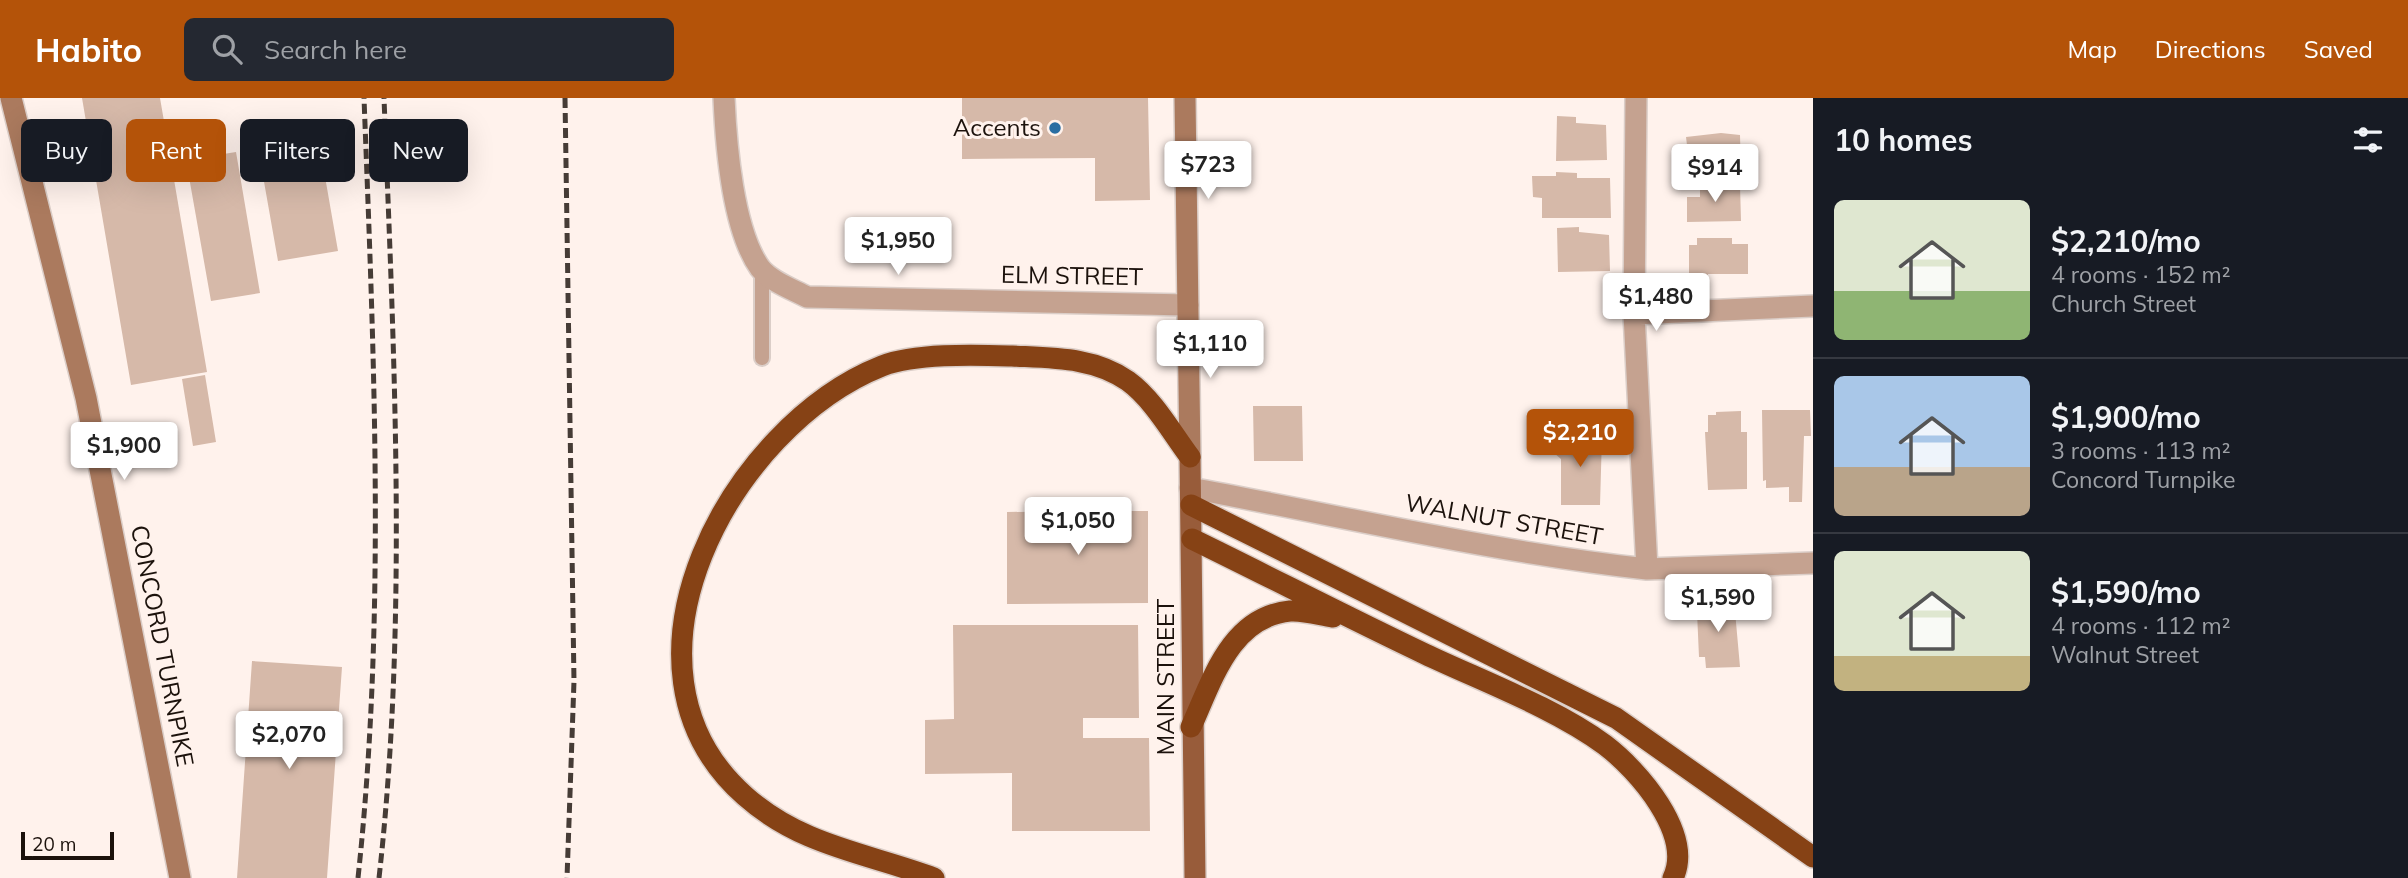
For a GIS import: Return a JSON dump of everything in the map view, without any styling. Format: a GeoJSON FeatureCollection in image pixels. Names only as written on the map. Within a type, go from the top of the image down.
{"type":"FeatureCollection","features":[{"type":"Feature","properties":{"kind":"highway"},"geometry":{"type":"LineString","coordinates":[[934,878],[831,848],[793,830],[745,796],[709,755],[695,728],[685,697],[681,661],[684,620],[695,574],[714,528],[736,489],[786,428],[838,388],[883,365],[915,358],[1056,358],[1100,366],[1129,382],[1190,457]]}},
{"type":"Feature","properties":{"kind":"highway"},"geometry":{"type":"LineString","coordinates":[[1190,496],[1616,718],[1813,857]]}},
{"type":"Feature","properties":{"kind":"highway"},"geometry":{"type":"LineString","coordinates":[[1192,539],[1349,619],[1538,707],[1605,746],[1659,800],[1674,839],[1678,868],[1673,878]]}},
{"type":"Feature","properties":{"kind":"highway"},"geometry":{"type":"LineString","coordinates":[[1191,727],[1227,649],[1247,628],[1291,611],[1349,619]]}},
{"type":"Feature","properties":{"kind":"main road","name":"MAIN STREET"},"geometry":{"type":"LineString","coordinates":[[1190,457],[1194,871]]}},
{"type":"Feature","properties":{"kind":"street","name":"CONCORD TURNPIKE"},"geometry":{"type":"LineString","coordinates":[[11,98],[86,398],[180,878]]}},
{"type":"Feature","properties":{"kind":"street"},"geometry":{"type":"LineString","coordinates":[[724,98],[726,143],[745,239],[762,270]]}},
{"type":"Feature","properties":{"kind":"street","name":"MAIN STREET"},"geometry":{"type":"LineString","coordinates":[[1185,98],[1190,457]]}},
{"type":"Feature","properties":{"kind":"street"},"geometry":{"type":"LineString","coordinates":[[1636,98],[1634,314],[1647,569]]}},
{"type":"Feature","properties":{"kind":"street","name":"ELM STREET"},"geometry":{"type":"LineString","coordinates":[[762,270],[807,296],[1188,304]]}},
{"type":"Feature","properties":{"kind":"street"},"geometry":{"type":"LineString","coordinates":[[1634,314],[1813,306]]}},
{"type":"Feature","properties":{"kind":"street","name":"WALNUT STREET"},"geometry":{"type":"LineString","coordinates":[[1190,496],[1537,555],[1647,569],[1813,563]]}},
{"type":"Feature","properties":{"kind":"lane"},"geometry":{"type":"LineString","coordinates":[[762,270],[762,358]]}},
{"type":"Feature","properties":{"kind":"building"},"geometry":{"type":"Polygon","coordinates":[[[82,98],[160,98],[164,119],[126,119],[126,182],[174,182],[207,372],[131,385],[96,182],[112,182],[112,119],[86,119],[82,98]]]}},
{"type":"Feature","properties":{"kind":"building","name":"Accents"},"geometry":{"type":"Polygon","coordinates":[[[962,98],[1148,98],[1150,200],[1095,201],[1095,158],[962,159],[962,98]]]}},
{"type":"Feature","properties":{"kind":"building"},"geometry":{"type":"Polygon","coordinates":[[[1557,116],[1576,117],[1576,123],[1606,125],[1607,160],[1556,161],[1557,116]]]}},
{"type":"Feature","properties":{"kind":"building"},"geometry":{"type":"Polygon","coordinates":[[[1721,133],[1740,135],[1741,172],[1691,177],[1686,137],[1721,133]]]}},
{"type":"Feature","properties":{"kind":"building"},"geometry":{"type":"Polygon","coordinates":[[[236,152],[260,293],[211,301],[190,182],[226,182],[226,154],[236,152]]]}},
{"type":"Feature","properties":{"kind":"building"},"geometry":{"type":"Polygon","coordinates":[[[1556,172],[1577,173],[1577,178],[1610,178],[1611,218],[1542,218],[1542,198],[1533,197],[1532,176],[1556,176],[1556,172]]]}},
{"type":"Feature","properties":{"kind":"building"},"geometry":{"type":"Polygon","coordinates":[[[264,182],[326,182],[338,251],[278,261],[264,182]]]}},
{"type":"Feature","properties":{"kind":"building"},"geometry":{"type":"Polygon","coordinates":[[[1700,185],[1740,185],[1741,221],[1687,222],[1687,197],[1700,197],[1700,185]]]}},
{"type":"Feature","properties":{"kind":"building"},"geometry":{"type":"Polygon","coordinates":[[[1579,227],[1579,232],[1609,235],[1610,271],[1558,272],[1557,228],[1579,227]]]}},
{"type":"Feature","properties":{"kind":"building"},"geometry":{"type":"Polygon","coordinates":[[[1697,238],[1732,238],[1732,244],[1748,244],[1748,274],[1708,274],[1708,279],[1689,279],[1689,245],[1697,245],[1697,238]]]}},
{"type":"Feature","properties":{"kind":"building"},"geometry":{"type":"Polygon","coordinates":[[[205,375],[216,442],[193,446],[182,379],[205,375]]]}},
{"type":"Feature","properties":{"kind":"building"},"geometry":{"type":"Polygon","coordinates":[[[1253,406],[1302,406],[1303,461],[1254,461],[1253,406]]]}},
{"type":"Feature","properties":{"kind":"building"},"geometry":{"type":"Polygon","coordinates":[[[1762,410],[1810,410],[1811,436],[1804,436],[1802,502],[1789,502],[1789,487],[1766,488],[1766,480],[1763,481],[1762,410]]]}},
{"type":"Feature","properties":{"kind":"building"},"geometry":{"type":"Polygon","coordinates":[[[1741,411],[1741,432],[1747,432],[1747,489],[1708,490],[1705,432],[1708,432],[1708,415],[1741,411]]]}},
{"type":"Feature","properties":{"kind":"building"},"geometry":{"type":"Polygon","coordinates":[[[1561,436],[1602,436],[1600,505],[1561,505],[1561,459],[1554,453],[1554,442],[1561,436]]]}},
{"type":"Feature","properties":{"kind":"building"},"geometry":{"type":"Polygon","coordinates":[[[1094,505],[1125,505],[1127,511],[1148,511],[1148,603],[1007,604],[1007,512],[1094,511],[1094,505]]]}},
{"type":"Feature","properties":{"kind":"building"},"geometry":{"type":"Polygon","coordinates":[[[1734,600],[1740,667],[1706,668],[1705,657],[1699,657],[1697,612],[1700,612],[1700,601],[1734,600]]]}},
{"type":"Feature","properties":{"kind":"building"},"geometry":{"type":"Polygon","coordinates":[[[953,625],[1138,625],[1139,718],[1083,718],[1083,738],[1149,738],[1150,831],[1012,831],[1012,773],[925,774],[925,720],[954,719],[953,625]]]}},
{"type":"Feature","properties":{"kind":"building"},"geometry":{"type":"Polygon","coordinates":[[[252,661],[342,667],[327,878],[237,878],[252,661]]]}},
{"type":"Feature","properties":{"kind":"railway"},"geometry":{"type":"LineString","coordinates":[[358,878],[367,780],[375,585],[374,391],[364,98]]}},
{"type":"Feature","properties":{"kind":"railway"},"geometry":{"type":"LineString","coordinates":[[379,878],[388,781],[396,586],[392,293],[384,98]]}},
{"type":"Feature","properties":{"kind":"railway"},"geometry":{"type":"LineString","coordinates":[[565,98],[574,681],[567,878]]}},
{"type":"Feature","properties":{"kind":"place","name":"Accents"},"geometry":{"type":"Point","coordinates":[1055,128]}}]}
